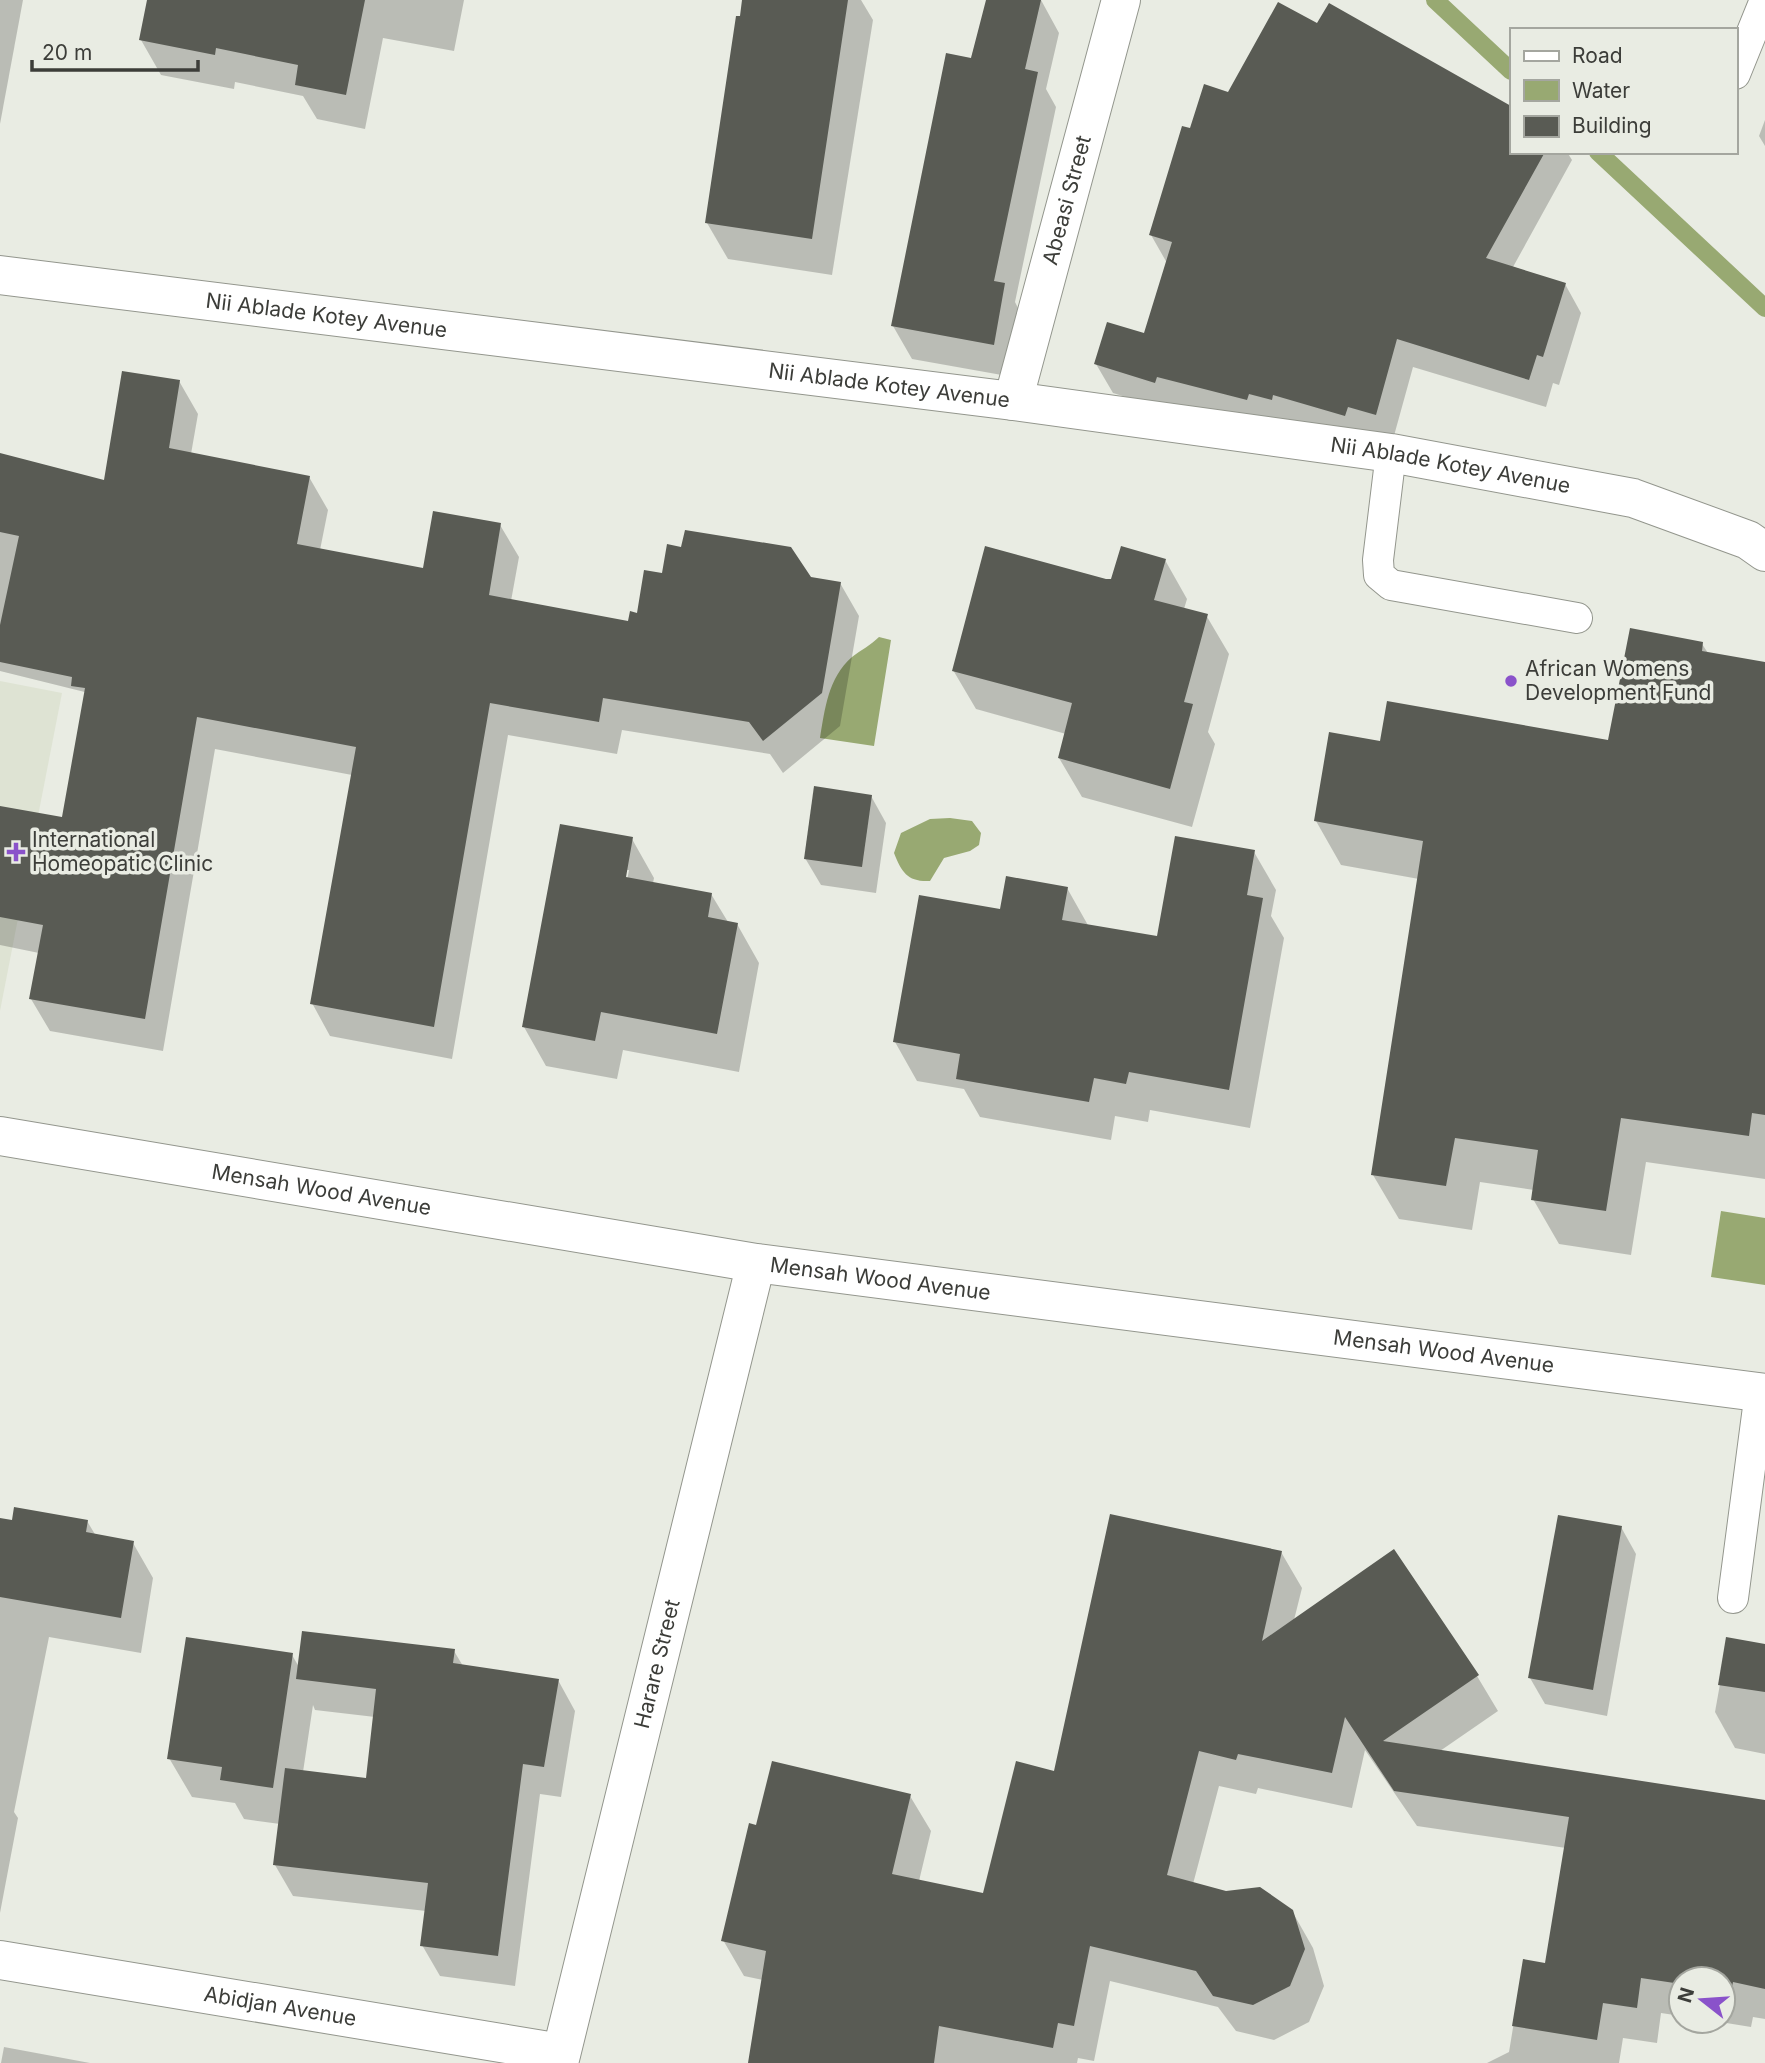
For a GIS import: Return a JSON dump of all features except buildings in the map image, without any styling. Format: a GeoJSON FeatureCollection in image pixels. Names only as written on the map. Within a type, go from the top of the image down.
{"type":"FeatureCollection","features":[{"type":"Feature","properties":{"kind":"street","name":"Abeasi Street"},"geometry":{"type":"LineString","coordinates":[[1013,401],[1121,0]]}},
{"type":"Feature","properties":{"kind":"street","name":"Nii Ablade Kotey Avenue"},"geometry":{"type":"LineString","coordinates":[[0,275],[1013,401],[1391,453],[1633,498],[1748,540],[1765,552]]}},
{"type":"Feature","properties":{"kind":"street","name":"Mensah Wood Avenue"},"geometry":{"type":"LineString","coordinates":[[0,1136],[756,1263],[1762,1393]]}},
{"type":"Feature","properties":{"kind":"street","name":"Harare Street"},"geometry":{"type":"LineString","coordinates":[[560,2058],[756,1263]]}},
{"type":"Feature","properties":{"kind":"street","name":"Abidjan Avenue"},"geometry":{"type":"LineString","coordinates":[[0,1960],[560,2058]]}},
{"type":"Feature","properties":{"kind":"lane"},"geometry":{"type":"LineString","coordinates":[[1737,69],[1765,0]]}},
{"type":"Feature","properties":{"kind":"lane"},"geometry":{"type":"LineString","coordinates":[[1391,453],[1378,560],[1379,575],[1391,585],[1577,618]]}},
{"type":"Feature","properties":{"kind":"lane"},"geometry":{"type":"LineString","coordinates":[[1732,1598],[1762,1393]]}},
{"type":"Feature","properties":{"kind":"shaded area","name":"International Homeopatic Clinic"},"geometry":{"type":"Polygon","coordinates":[[[0,681],[62,693],[0,1011],[0,681]]]}},
{"type":"Feature","properties":{"kind":"water"},"geometry":{"type":"Polygon","coordinates":[[[879,637],[891,640],[874,746],[820,738],[829,694],[838,674],[852,657],[879,637]]]}},
{"type":"Feature","properties":{"kind":"water"},"geometry":{"type":"Polygon","coordinates":[[[930,819],[972,821],[981,833],[979,845],[970,851],[944,858],[930,881],[911,878],[900,866],[894,853],[901,833],[930,819]]]}},
{"type":"Feature","properties":{"kind":"water"},"geometry":{"type":"Polygon","coordinates":[[[1721,1211],[1765,1218],[1765,1285],[1711,1277],[1721,1211]]]}},
{"type":"Feature","properties":{"kind":"waterway"},"geometry":{"type":"LineString","coordinates":[[1435,0],[1510,70]]}},
{"type":"Feature","properties":{"kind":"waterway"},"geometry":{"type":"LineString","coordinates":[[1600,154],[1765,308]]}},
{"type":"Feature","properties":{"kind":"place","name":"African Womens Development Fund"},"geometry":{"type":"Point","coordinates":[1511,681]}},
{"type":"Feature","properties":{"kind":"place","name":"International Homeopatic Clinic"},"geometry":{"type":"Point","coordinates":[16,852]}}]}
